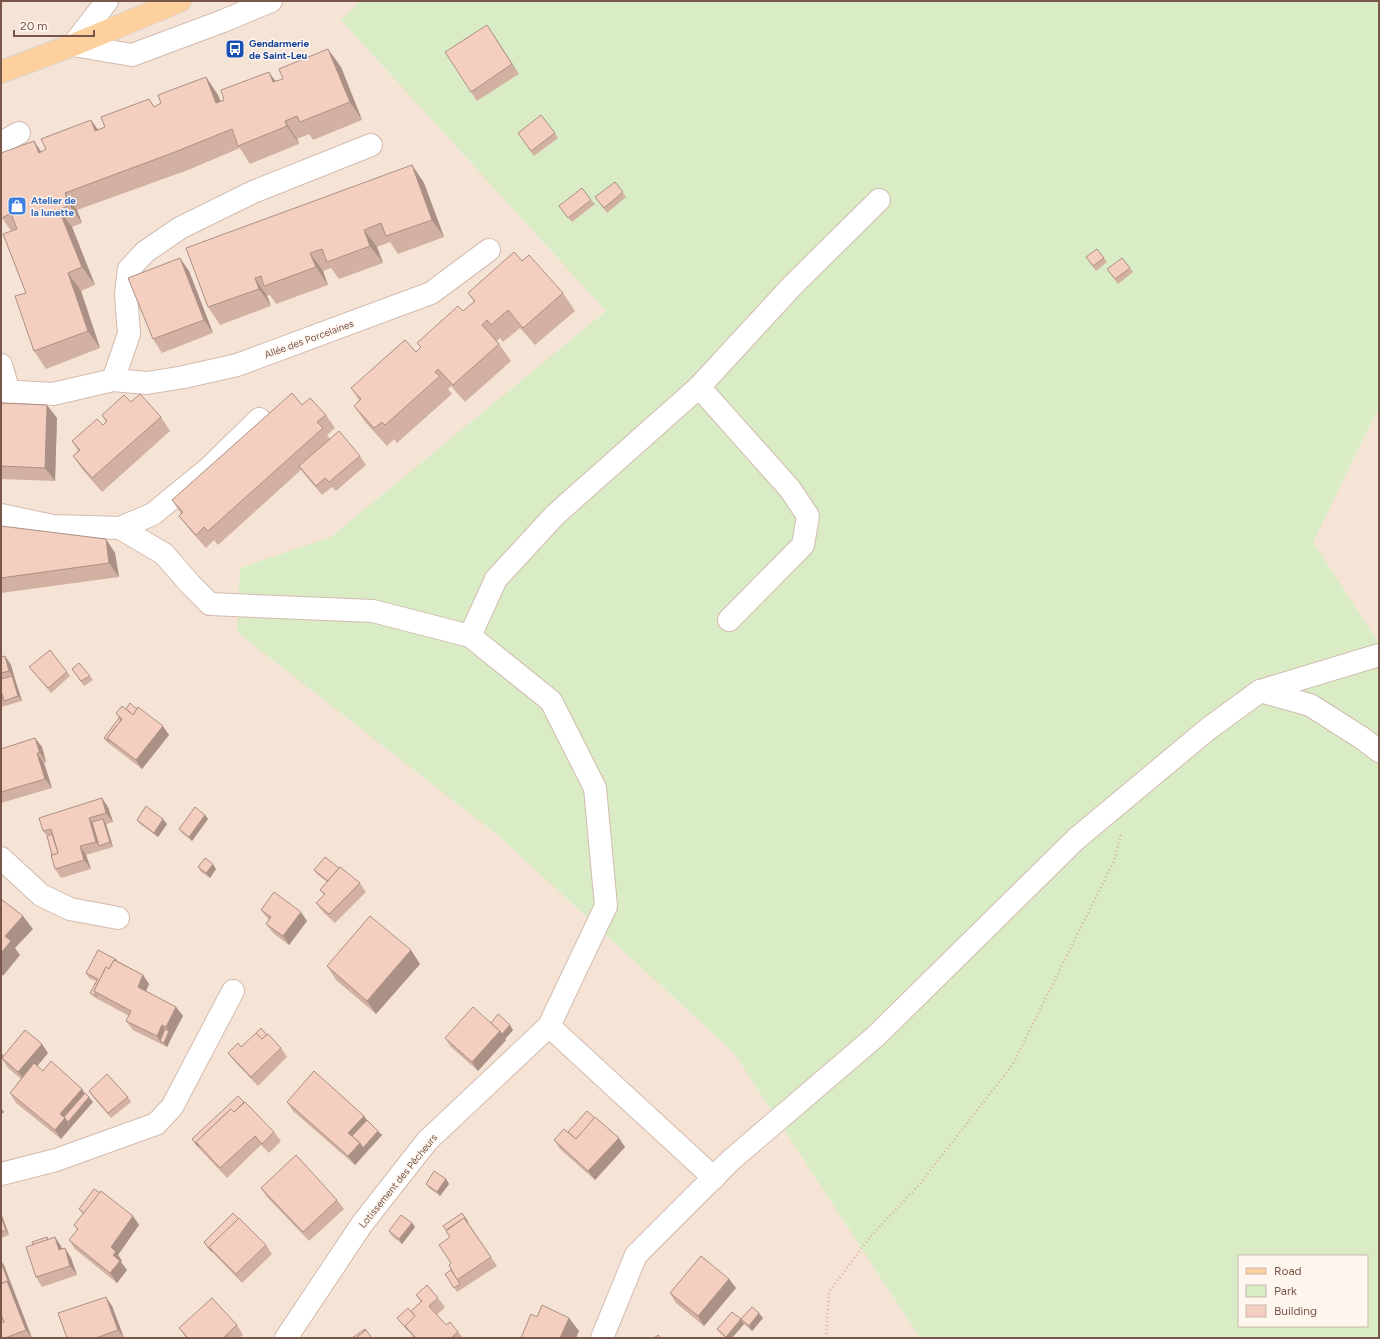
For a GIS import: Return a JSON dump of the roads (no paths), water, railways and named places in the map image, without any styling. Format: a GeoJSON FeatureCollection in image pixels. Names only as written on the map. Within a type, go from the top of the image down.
{"type":"FeatureCollection","features":[{"type":"Feature","properties":{"kind":"main road"},"geometry":{"type":"LineString","coordinates":[[1,72],[73,45],[180,1]]}},
{"type":"Feature","properties":{"kind":"street"},"geometry":{"type":"LineString","coordinates":[[107,1],[73,45],[132,55],[223,21],[271,1]]}},
{"type":"Feature","properties":{"kind":"street"},"geometry":{"type":"LineString","coordinates":[[113,380],[130,334],[126,294],[129,269],[145,252],[180,228],[253,192],[371,145]]}},
{"type":"Feature","properties":{"kind":"street"},"geometry":{"type":"LineString","coordinates":[[470,636],[496,578],[555,515],[699,387],[793,286],[879,200]]}},
{"type":"Feature","properties":{"kind":"street","name":"Allée des Porcelaines"},"geometry":{"type":"LineString","coordinates":[[5,392],[53,394],[113,380],[147,383],[184,377],[237,365],[431,293],[489,250]]}},
{"type":"Feature","properties":{"kind":"street"},"geometry":{"type":"LineString","coordinates":[[1,365],[5,392]]}},
{"type":"Feature","properties":{"kind":"street"},"geometry":{"type":"LineString","coordinates":[[699,387],[790,489],[808,516],[803,545],[729,620]]}},
{"type":"Feature","properties":{"kind":"street"},"geometry":{"type":"LineString","coordinates":[[1,515],[53,526],[120,528],[153,514],[209,468],[259,419]]}},
{"type":"Feature","properties":{"kind":"street"},"geometry":{"type":"LineString","coordinates":[[120,528],[164,554],[210,604],[373,611],[470,636],[551,701],[596,788],[606,906],[550,1026],[714,1178]]}},
{"type":"Feature","properties":{"kind":"street"},"geometry":{"type":"LineString","coordinates":[[602,1338],[636,1255],[731,1160],[876,1036],[1076,839],[1208,729],[1260,691],[1379,655]]}},
{"type":"Feature","properties":{"kind":"street"},"geometry":{"type":"LineString","coordinates":[[1260,691],[1310,704],[1379,751]]}},
{"type":"Feature","properties":{"kind":"street"},"geometry":{"type":"LineString","coordinates":[[1,858],[41,895],[70,909],[118,918]]}},
{"type":"Feature","properties":{"kind":"street"},"geometry":{"type":"LineString","coordinates":[[1,1174],[56,1160],[156,1124],[172,1107],[233,991]]}},
{"type":"Feature","properties":{"kind":"street","name":"Lotissement des Pêcheurs"},"geometry":{"type":"LineString","coordinates":[[286,1338],[362,1224],[427,1141],[550,1026]]}},
{"type":"Feature","properties":{"kind":"place","name":"Gendarmerie de Saint-Leu"},"geometry":{"type":"Point","coordinates":[235,49]}},
{"type":"Feature","properties":{"kind":"place","name":"Atelier de la lunette"},"geometry":{"type":"Point","coordinates":[17,206]}}]}
